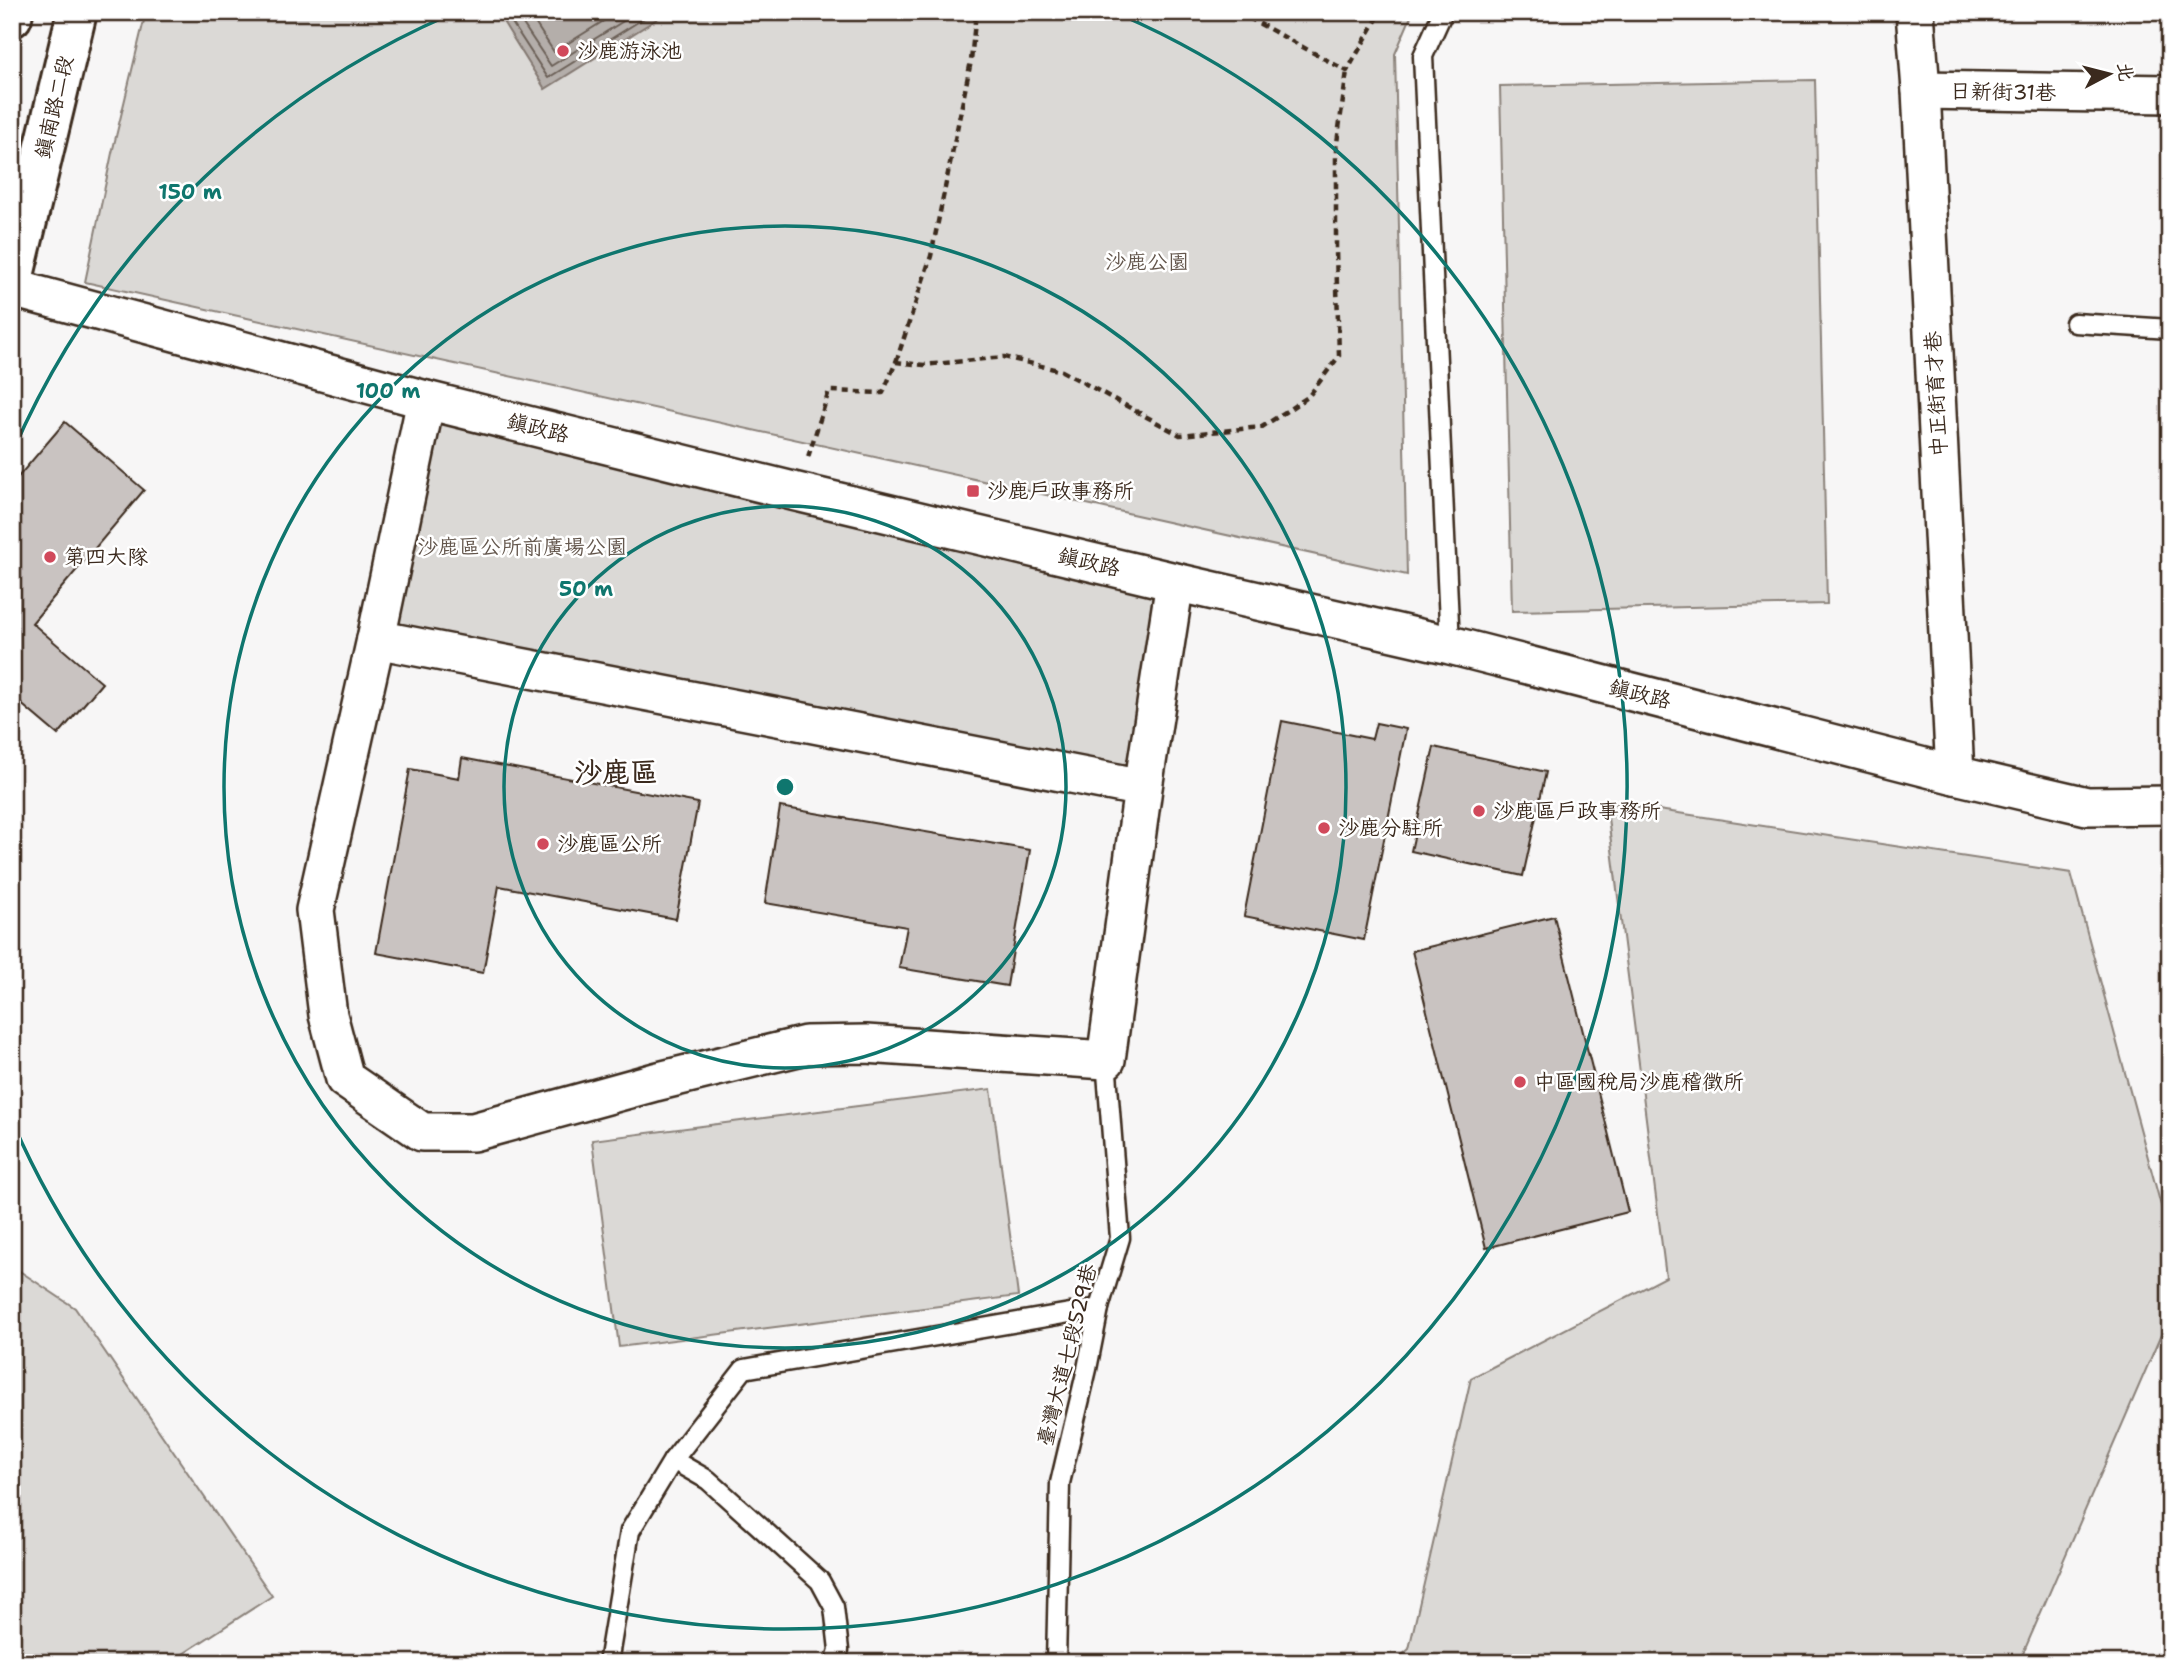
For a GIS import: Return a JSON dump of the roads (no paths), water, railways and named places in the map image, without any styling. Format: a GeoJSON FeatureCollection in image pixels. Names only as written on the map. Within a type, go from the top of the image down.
{"type":"FeatureCollection","features":[{"type":"Feature","properties":{"kind":"street","name":"鎮南路二段"},"geometry":{"type":"LineString","coordinates":[[12,286],[77,12]]}},
{"type":"Feature","properties":{"kind":"street","name":"中正街育才巷"},"geometry":{"type":"LineString","coordinates":[[1914,12],[1921,90],[1955,775]]}},
{"type":"Feature","properties":{"kind":"street","name":"日新街31巷"},"geometry":{"type":"LineString","coordinates":[[1921,90],[2170,94]]}},
{"type":"Feature","properties":{"kind":"street","name":"鎮政路"},"geometry":{"type":"LineString","coordinates":[[12,286],[426,400],[797,492],[1450,645],[1955,775],[2087,806],[2170,805]]}},
{"type":"Feature","properties":{"kind":"street"},"geometry":{"type":"LineString","coordinates":[[426,400],[376,639],[314,911],[328,1015],[345,1079],[422,1132],[473,1132],[654,1082],[806,1045],[866,1044],[1106,1060],[1143,788],[1175,582]]}},
{"type":"Feature","properties":{"kind":"street"},"geometry":{"type":"LineString","coordinates":[[376,639],[1143,788]]}},
{"type":"Feature","properties":{"kind":"lane"},"geometry":{"type":"LineString","coordinates":[[1443,12],[1423,56],[1450,645]]}},
{"type":"Feature","properties":{"kind":"lane"},"geometry":{"type":"LineString","coordinates":[[2075,323],[2170,329]]}},
{"type":"Feature","properties":{"kind":"lane","name":"臺灣大道七段529巷"},"geometry":{"type":"LineString","coordinates":[[1056,1663],[1060,1483],[1099,1308],[1120,1238],[1106,1060]]}},
{"type":"Feature","properties":{"kind":"lane"},"geometry":{"type":"LineString","coordinates":[[608,1663],[630,1531],[673,1461],[744,1369],[1099,1308]]}},
{"type":"Feature","properties":{"kind":"lane"},"geometry":{"type":"LineString","coordinates":[[673,1461],[708,1480],[820,1581],[834,1607],[839,1650],[835,1663]]}},
{"type":"Feature","properties":{"kind":"water","name":"沙鹿游泳池"},"geometry":{"type":"Polygon","coordinates":[[[497,12],[668,12],[545,89],[497,12]]]}},
{"type":"Feature","properties":{"kind":"place","name":"沙鹿游泳池"},"geometry":{"type":"Point","coordinates":[563,51]}},
{"type":"Feature","properties":{"kind":"place","name":"沙鹿戶政事務所"},"geometry":{"type":"Point","coordinates":[973,491]}},
{"type":"Feature","properties":{"kind":"place","name":"第四大隊"},"geometry":{"type":"Point","coordinates":[50,557]}},
{"type":"Feature","properties":{"kind":"place","name":"沙鹿區戶政事務所"},"geometry":{"type":"Point","coordinates":[1479,811]}},
{"type":"Feature","properties":{"kind":"place","name":"沙鹿分駐所"},"geometry":{"type":"Point","coordinates":[1324,828]}},
{"type":"Feature","properties":{"kind":"place","name":"沙鹿區公所"},"geometry":{"type":"Point","coordinates":[543,844]}},
{"type":"Feature","properties":{"kind":"place","name":"中區國稅局沙鹿稽徵所"},"geometry":{"type":"Point","coordinates":[1520,1082]}},
{"type":"Feature","properties":{"kind":"district","name":"沙鹿區"},"geometry":{"type":"Point","coordinates":[616,772]}},
{"type":"Feature","properties":{"kind":"park label","name":"沙鹿公園"},"geometry":{"type":"Point","coordinates":[1147,262]}},
{"type":"Feature","properties":{"kind":"park label","name":"沙鹿區公所前廣場公園"},"geometry":{"type":"Point","coordinates":[522,547]}}]}
